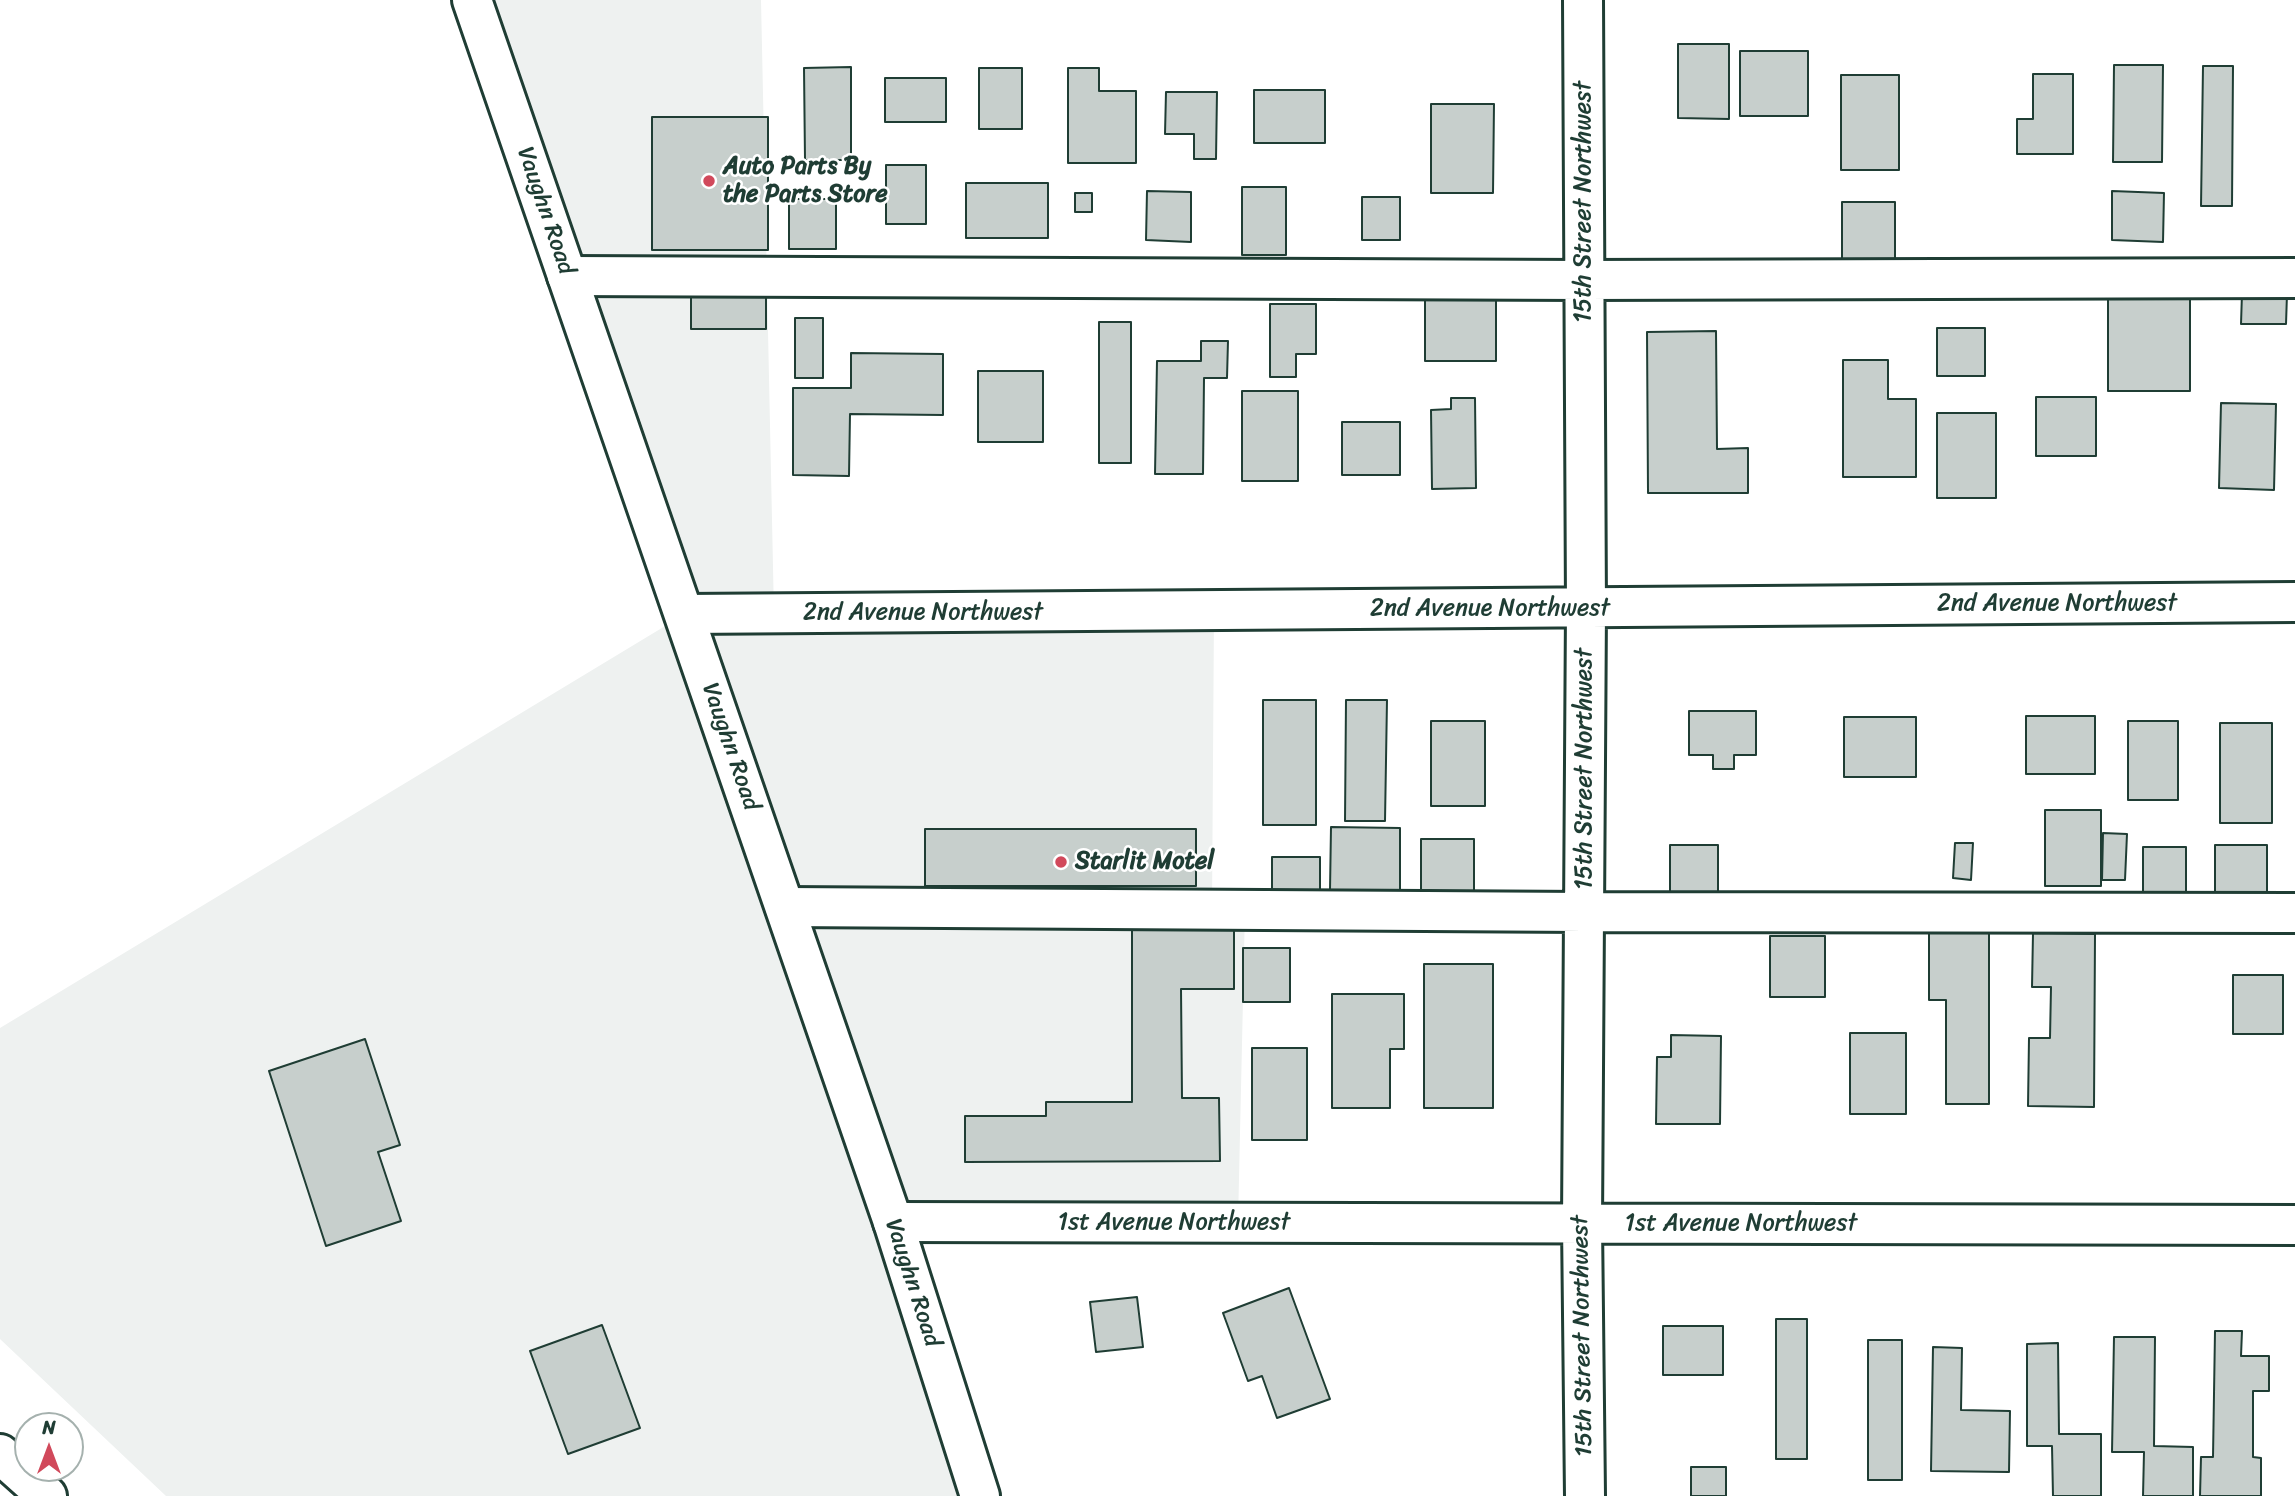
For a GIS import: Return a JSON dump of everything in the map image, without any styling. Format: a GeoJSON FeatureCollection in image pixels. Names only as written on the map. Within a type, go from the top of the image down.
{"type":"FeatureCollection","features":[{"type":"Feature","properties":{"kind":"street","name":"Vaughn Road"},"geometry":{"type":"LineString","coordinates":[[472,0],[893,1222],[980,1496]]}},
{"type":"Feature","properties":{"kind":"street","name":"15th Street Northwest"},"geometry":{"type":"LineString","coordinates":[[1583,0],[1586,608],[1582,1223],[1585,1496]]}},
{"type":"Feature","properties":{"kind":"street"},"geometry":{"type":"LineString","coordinates":[[568,276],[1584,280],[2295,278]]}},
{"type":"Feature","properties":{"kind":"street","name":"2nd Avenue Northwest"},"geometry":{"type":"LineString","coordinates":[[685,614],[2295,603]]}},
{"type":"Feature","properties":{"kind":"street"},"geometry":{"type":"LineString","coordinates":[[785,907],[2295,913]]}},
{"type":"Feature","properties":{"kind":"street","name":"1st Avenue Northwest"},"geometry":{"type":"LineString","coordinates":[[893,1222],[2295,1225]]}},
{"type":"Feature","properties":{"kind":"street"},"geometry":{"type":"LineString","coordinates":[[0,1454],[47,1496]]}},
{"type":"Feature","properties":{"kind":"shaded area"},"geometry":{"type":"Polygon","coordinates":[[[472,0],[761,0],[774,614],[1214,611],[1212,909],[1245,909],[1238,1223],[893,1222],[993,1496],[166,1496],[84,1418],[84,1412],[77,1412],[0,1339],[0,1028],[685,614],[472,0]]]}},
{"type":"Feature","properties":{"kind":"building"},"geometry":{"type":"Polygon","coordinates":[[[1678,44],[1729,44],[1729,119],[1678,118],[1678,44]]]}},
{"type":"Feature","properties":{"kind":"building"},"geometry":{"type":"Polygon","coordinates":[[[1740,51],[1808,51],[1808,116],[1740,116],[1740,51]]]}},
{"type":"Feature","properties":{"kind":"building"},"geometry":{"type":"Polygon","coordinates":[[[2114,65],[2163,65],[2162,162],[2113,162],[2114,65]]]}},
{"type":"Feature","properties":{"kind":"building"},"geometry":{"type":"Polygon","coordinates":[[[2203,66],[2233,66],[2232,206],[2201,206],[2203,66]]]}},
{"type":"Feature","properties":{"kind":"building"},"geometry":{"type":"Polygon","coordinates":[[[851,67],[851,160],[805,160],[804,68],[851,67]]]}},
{"type":"Feature","properties":{"kind":"building"},"geometry":{"type":"Polygon","coordinates":[[[979,68],[1022,68],[1022,129],[979,129],[979,68]]]}},
{"type":"Feature","properties":{"kind":"building"},"geometry":{"type":"Polygon","coordinates":[[[1068,68],[1099,68],[1099,91],[1136,91],[1136,163],[1068,163],[1068,68]]]}},
{"type":"Feature","properties":{"kind":"building"},"geometry":{"type":"Polygon","coordinates":[[[2033,74],[2073,74],[2073,154],[2017,154],[2017,119],[2033,119],[2033,74]]]}},
{"type":"Feature","properties":{"kind":"building"},"geometry":{"type":"Polygon","coordinates":[[[1841,75],[1899,75],[1899,170],[1841,170],[1841,75]]]}},
{"type":"Feature","properties":{"kind":"building"},"geometry":{"type":"Polygon","coordinates":[[[885,78],[946,78],[946,122],[885,122],[885,78]]]}},
{"type":"Feature","properties":{"kind":"building"},"geometry":{"type":"Polygon","coordinates":[[[1254,90],[1325,90],[1325,143],[1254,143],[1254,90]]]}},
{"type":"Feature","properties":{"kind":"building"},"geometry":{"type":"Polygon","coordinates":[[[1166,92],[1217,92],[1216,159],[1194,159],[1194,134],[1165,134],[1166,92]]]}},
{"type":"Feature","properties":{"kind":"building"},"geometry":{"type":"Polygon","coordinates":[[[1431,104],[1494,104],[1493,193],[1431,193],[1431,104]]]}},
{"type":"Feature","properties":{"kind":"building"},"geometry":{"type":"Polygon","coordinates":[[[652,117],[768,117],[768,250],[652,250],[652,117]]]}},
{"type":"Feature","properties":{"kind":"building"},"geometry":{"type":"Polygon","coordinates":[[[886,165],[926,165],[926,224],[886,224],[886,165]]]}},
{"type":"Feature","properties":{"kind":"building"},"geometry":{"type":"Polygon","coordinates":[[[966,183],[1048,183],[1048,238],[966,238],[966,183]]]}},
{"type":"Feature","properties":{"kind":"building"},"geometry":{"type":"Polygon","coordinates":[[[1242,187],[1286,187],[1286,255],[1242,255],[1242,187]]]}},
{"type":"Feature","properties":{"kind":"building"},"geometry":{"type":"Polygon","coordinates":[[[1147,191],[1191,192],[1191,242],[1146,240],[1147,191]]]}},
{"type":"Feature","properties":{"kind":"building"},"geometry":{"type":"Polygon","coordinates":[[[2112,191],[2164,193],[2163,242],[2112,240],[2112,191]]]}},
{"type":"Feature","properties":{"kind":"building"},"geometry":{"type":"Polygon","coordinates":[[[1075,193],[1092,193],[1092,212],[1075,212],[1075,193]]]}},
{"type":"Feature","properties":{"kind":"building"},"geometry":{"type":"Polygon","coordinates":[[[1362,197],[1400,197],[1400,240],[1362,240],[1362,197]]]}},
{"type":"Feature","properties":{"kind":"building"},"geometry":{"type":"Polygon","coordinates":[[[789,199],[836,199],[836,249],[789,249],[789,199]]]}},
{"type":"Feature","properties":{"kind":"building"},"geometry":{"type":"Polygon","coordinates":[[[1842,202],[1895,202],[1895,261],[1842,261],[1842,202]]]}},
{"type":"Feature","properties":{"kind":"building"},"geometry":{"type":"Polygon","coordinates":[[[691,291],[766,291],[766,329],[691,329],[691,291]]]}},
{"type":"Feature","properties":{"kind":"building"},"geometry":{"type":"Polygon","coordinates":[[[2242,293],[2287,294],[2286,324],[2241,324],[2242,293]]]}},
{"type":"Feature","properties":{"kind":"building"},"geometry":{"type":"Polygon","coordinates":[[[1425,299],[1496,299],[1496,361],[1425,361],[1425,299]]]}},
{"type":"Feature","properties":{"kind":"building"},"geometry":{"type":"Polygon","coordinates":[[[2108,299],[2190,299],[2190,391],[2108,391],[2108,299]]]}},
{"type":"Feature","properties":{"kind":"building"},"geometry":{"type":"Polygon","coordinates":[[[1270,304],[1316,304],[1316,354],[1296,354],[1296,377],[1270,377],[1270,304]]]}},
{"type":"Feature","properties":{"kind":"building"},"geometry":{"type":"Polygon","coordinates":[[[795,318],[823,318],[823,378],[795,378],[795,318]]]}},
{"type":"Feature","properties":{"kind":"building"},"geometry":{"type":"Polygon","coordinates":[[[1099,322],[1131,322],[1131,463],[1099,463],[1099,322]]]}},
{"type":"Feature","properties":{"kind":"building"},"geometry":{"type":"Polygon","coordinates":[[[1937,328],[1985,328],[1985,376],[1937,376],[1937,328]]]}},
{"type":"Feature","properties":{"kind":"building"},"geometry":{"type":"Polygon","coordinates":[[[1716,331],[1717,449],[1748,448],[1748,493],[1648,493],[1647,332],[1716,331]]]}},
{"type":"Feature","properties":{"kind":"building"},"geometry":{"type":"Polygon","coordinates":[[[1201,341],[1228,341],[1227,378],[1204,378],[1203,474],[1155,474],[1157,361],[1201,361],[1201,341]]]}},
{"type":"Feature","properties":{"kind":"building"},"geometry":{"type":"Polygon","coordinates":[[[851,353],[943,354],[943,415],[850,414],[849,476],[793,475],[793,388],[851,388],[851,353]]]}},
{"type":"Feature","properties":{"kind":"building"},"geometry":{"type":"Polygon","coordinates":[[[1843,360],[1888,360],[1888,399],[1916,399],[1916,477],[1843,477],[1843,360]]]}},
{"type":"Feature","properties":{"kind":"building"},"geometry":{"type":"Polygon","coordinates":[[[978,371],[1043,371],[1043,442],[978,442],[978,371]]]}},
{"type":"Feature","properties":{"kind":"building"},"geometry":{"type":"Polygon","coordinates":[[[1242,391],[1298,391],[1298,481],[1242,481],[1242,391]]]}},
{"type":"Feature","properties":{"kind":"building"},"geometry":{"type":"Polygon","coordinates":[[[2036,397],[2096,397],[2096,456],[2036,456],[2036,397]]]}},
{"type":"Feature","properties":{"kind":"building"},"geometry":{"type":"Polygon","coordinates":[[[1451,398],[1475,398],[1476,488],[1432,489],[1431,410],[1451,409],[1451,398]]]}},
{"type":"Feature","properties":{"kind":"building"},"geometry":{"type":"Polygon","coordinates":[[[2221,403],[2276,404],[2274,490],[2219,488],[2221,403]]]}},
{"type":"Feature","properties":{"kind":"building"},"geometry":{"type":"Polygon","coordinates":[[[1937,413],[1996,413],[1996,498],[1937,498],[1937,413]]]}},
{"type":"Feature","properties":{"kind":"building"},"geometry":{"type":"Polygon","coordinates":[[[1342,422],[1400,422],[1400,475],[1342,475],[1342,422]]]}},
{"type":"Feature","properties":{"kind":"building"},"geometry":{"type":"Polygon","coordinates":[[[1263,700],[1316,700],[1316,825],[1263,825],[1263,700]]]}},
{"type":"Feature","properties":{"kind":"building"},"geometry":{"type":"Polygon","coordinates":[[[1346,700],[1387,700],[1385,821],[1345,821],[1346,700]]]}},
{"type":"Feature","properties":{"kind":"building"},"geometry":{"type":"Polygon","coordinates":[[[1689,711],[1756,711],[1756,755],[1734,755],[1734,769],[1713,769],[1713,755],[1689,755],[1689,711]]]}},
{"type":"Feature","properties":{"kind":"building"},"geometry":{"type":"Polygon","coordinates":[[[2026,716],[2095,716],[2095,774],[2026,774],[2026,716]]]}},
{"type":"Feature","properties":{"kind":"building"},"geometry":{"type":"Polygon","coordinates":[[[1844,717],[1916,717],[1916,777],[1844,777],[1844,717]]]}},
{"type":"Feature","properties":{"kind":"building"},"geometry":{"type":"Polygon","coordinates":[[[1431,721],[1485,721],[1485,806],[1431,806],[1431,721]]]}},
{"type":"Feature","properties":{"kind":"building"},"geometry":{"type":"Polygon","coordinates":[[[2128,721],[2178,721],[2178,800],[2128,800],[2128,721]]]}},
{"type":"Feature","properties":{"kind":"building"},"geometry":{"type":"Polygon","coordinates":[[[2220,723],[2272,723],[2272,823],[2220,823],[2220,723]]]}},
{"type":"Feature","properties":{"kind":"building"},"geometry":{"type":"Polygon","coordinates":[[[2045,810],[2101,810],[2101,886],[2045,886],[2045,810]]]}},
{"type":"Feature","properties":{"kind":"building"},"geometry":{"type":"Polygon","coordinates":[[[1331,827],[1400,828],[1400,890],[1330,890],[1331,827]]]}},
{"type":"Feature","properties":{"kind":"building"},"geometry":{"type":"Polygon","coordinates":[[[925,829],[1196,829],[1196,886],[925,886],[925,829]]]}},
{"type":"Feature","properties":{"kind":"building"},"geometry":{"type":"Polygon","coordinates":[[[2103,833],[2127,834],[2125,880],[2102,880],[2103,833]]]}},
{"type":"Feature","properties":{"kind":"building"},"geometry":{"type":"Polygon","coordinates":[[[1421,839],[1474,839],[1474,893],[1421,893],[1421,839]]]}},
{"type":"Feature","properties":{"kind":"building"},"geometry":{"type":"Polygon","coordinates":[[[1955,843],[1973,843],[1971,880],[1953,878],[1955,843]]]}},
{"type":"Feature","properties":{"kind":"building"},"geometry":{"type":"Polygon","coordinates":[[[1670,845],[1718,845],[1718,894],[1670,894],[1670,845]]]}},
{"type":"Feature","properties":{"kind":"building"},"geometry":{"type":"Polygon","coordinates":[[[2215,845],[2267,845],[2267,897],[2215,897],[2215,845]]]}},
{"type":"Feature","properties":{"kind":"building"},"geometry":{"type":"Polygon","coordinates":[[[2143,847],[2186,847],[2186,893],[2143,893],[2143,847]]]}},
{"type":"Feature","properties":{"kind":"building"},"geometry":{"type":"Polygon","coordinates":[[[1272,857],[1320,857],[1320,893],[1272,893],[1272,857]]]}},
{"type":"Feature","properties":{"kind":"building"},"geometry":{"type":"Polygon","coordinates":[[[1132,929],[1234,929],[1234,989],[1181,989],[1182,1098],[1219,1098],[1220,1161],[965,1162],[965,1116],[1046,1116],[1046,1102],[1132,1102],[1132,929]]]}},
{"type":"Feature","properties":{"kind":"building"},"geometry":{"type":"Polygon","coordinates":[[[1929,932],[1989,932],[1989,1104],[1946,1104],[1946,1000],[1929,1000],[1929,932]]]}},
{"type":"Feature","properties":{"kind":"building"},"geometry":{"type":"Polygon","coordinates":[[[2033,933],[2095,934],[2094,1107],[2028,1106],[2029,1038],[2050,1038],[2051,987],[2032,987],[2033,933]]]}},
{"type":"Feature","properties":{"kind":"building"},"geometry":{"type":"Polygon","coordinates":[[[1770,936],[1825,936],[1825,997],[1770,997],[1770,936]]]}},
{"type":"Feature","properties":{"kind":"building"},"geometry":{"type":"Polygon","coordinates":[[[1243,948],[1290,948],[1290,1002],[1243,1002],[1243,948]]]}},
{"type":"Feature","properties":{"kind":"building"},"geometry":{"type":"Polygon","coordinates":[[[1424,964],[1493,964],[1493,1108],[1424,1108],[1424,964]]]}},
{"type":"Feature","properties":{"kind":"building"},"geometry":{"type":"Polygon","coordinates":[[[2233,975],[2283,975],[2283,1034],[2233,1034],[2233,975]]]}},
{"type":"Feature","properties":{"kind":"building"},"geometry":{"type":"Polygon","coordinates":[[[1332,994],[1404,994],[1404,1049],[1390,1049],[1390,1108],[1332,1108],[1332,994]]]}},
{"type":"Feature","properties":{"kind":"building"},"geometry":{"type":"Polygon","coordinates":[[[1850,1033],[1906,1033],[1906,1114],[1850,1114],[1850,1033]]]}},
{"type":"Feature","properties":{"kind":"building"},"geometry":{"type":"Polygon","coordinates":[[[1671,1035],[1721,1036],[1720,1124],[1656,1124],[1657,1057],[1671,1057],[1671,1035]]]}},
{"type":"Feature","properties":{"kind":"building"},"geometry":{"type":"Polygon","coordinates":[[[365,1039],[400,1145],[378,1152],[401,1221],[326,1246],[269,1071],[365,1039]]]}},
{"type":"Feature","properties":{"kind":"building"},"geometry":{"type":"Polygon","coordinates":[[[1252,1048],[1307,1048],[1307,1140],[1252,1140],[1252,1048]]]}},
{"type":"Feature","properties":{"kind":"building"},"geometry":{"type":"Polygon","coordinates":[[[1289,1288],[1330,1399],[1277,1418],[1262,1376],[1248,1381],[1223,1313],[1289,1288]]]}},
{"type":"Feature","properties":{"kind":"building"},"geometry":{"type":"Polygon","coordinates":[[[1137,1297],[1143,1347],[1096,1352],[1090,1302],[1137,1297]]]}},
{"type":"Feature","properties":{"kind":"building"},"geometry":{"type":"Polygon","coordinates":[[[1776,1319],[1807,1319],[1807,1459],[1776,1459],[1776,1319]]]}},
{"type":"Feature","properties":{"kind":"building"},"geometry":{"type":"Polygon","coordinates":[[[602,1325],[640,1428],[568,1454],[530,1351],[602,1325]]]}},
{"type":"Feature","properties":{"kind":"building"},"geometry":{"type":"Polygon","coordinates":[[[1663,1326],[1723,1326],[1723,1375],[1663,1375],[1663,1326]]]}},
{"type":"Feature","properties":{"kind":"building"},"geometry":{"type":"Polygon","coordinates":[[[2215,1331],[2242,1331],[2241,1356],[2269,1356],[2269,1391],[2253,1391],[2253,1457],[2261,1458],[2261,1496],[2200,1496],[2201,1457],[2213,1457],[2215,1331]]]}},
{"type":"Feature","properties":{"kind":"building"},"geometry":{"type":"Polygon","coordinates":[[[2114,1337],[2155,1337],[2154,1446],[2193,1447],[2193,1496],[2143,1496],[2144,1452],[2112,1452],[2114,1337]]]}},
{"type":"Feature","properties":{"kind":"building"},"geometry":{"type":"Polygon","coordinates":[[[1868,1340],[1902,1340],[1902,1480],[1868,1480],[1868,1340]]]}},
{"type":"Feature","properties":{"kind":"building"},"geometry":{"type":"Polygon","coordinates":[[[2058,1343],[2059,1434],[2101,1434],[2101,1496],[2053,1496],[2052,1446],[2027,1446],[2027,1344],[2058,1343]]]}},
{"type":"Feature","properties":{"kind":"building"},"geometry":{"type":"Polygon","coordinates":[[[1933,1347],[1962,1348],[1961,1410],[2010,1411],[2009,1472],[1931,1471],[1933,1347]]]}},
{"type":"Feature","properties":{"kind":"building"},"geometry":{"type":"Polygon","coordinates":[[[1691,1467],[1726,1467],[1726,1496],[1691,1496],[1691,1467]]]}},
{"type":"Feature","properties":{"kind":"place","name":"Auto Parts By the Parts Store"},"geometry":{"type":"Point","coordinates":[709,181]}},
{"type":"Feature","properties":{"kind":"place","name":"Starlit Motel"},"geometry":{"type":"Point","coordinates":[1061,862]}}]}
